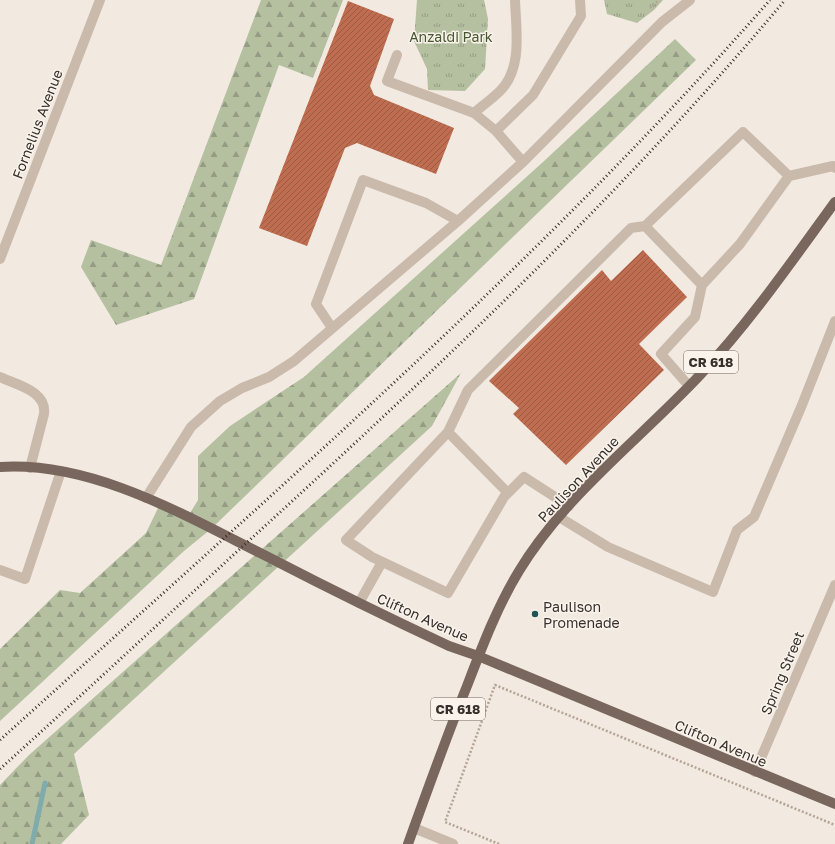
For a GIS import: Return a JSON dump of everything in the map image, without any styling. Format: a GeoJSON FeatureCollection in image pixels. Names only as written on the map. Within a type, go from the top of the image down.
{"type":"FeatureCollection","features":[{"type":"Feature","properties":{"kind":"main road","name":"Paulison Avenue"},"geometry":{"type":"LineString","coordinates":[[408,844],[478,656],[498,611],[519,571],[548,529],[568,506],[689,386],[730,339],[780,277],[835,202]]}},
{"type":"Feature","properties":{"kind":"main road","name":"Clifton Avenue"},"geometry":{"type":"LineString","coordinates":[[0,467],[30,468],[84,475],[146,498],[448,646],[478,656],[835,804]]}},
{"type":"Feature","properties":{"kind":"street","name":"Fornelius Avenue"},"geometry":{"type":"LineString","coordinates":[[0,259],[100,0]]}},
{"type":"Feature","properties":{"kind":"street"},"geometry":{"type":"LineString","coordinates":[[474,113],[500,91],[511,74],[516,48],[515,0]]}},
{"type":"Feature","properties":{"kind":"street"},"geometry":{"type":"LineString","coordinates":[[496,131],[533,94],[581,16],[580,0]]}},
{"type":"Feature","properties":{"kind":"street"},"geometry":{"type":"LineString","coordinates":[[146,498],[191,427],[220,401],[242,388],[268,377],[294,361],[458,221],[523,162],[662,22],[690,0]]}},
{"type":"Feature","properties":{"kind":"street"},"geometry":{"type":"LineString","coordinates":[[397,55],[387,80],[474,113],[496,131],[523,162]]}},
{"type":"Feature","properties":{"kind":"street"},"geometry":{"type":"LineString","coordinates":[[568,506],[524,477],[508,493],[448,593],[382,562],[346,540],[448,432],[468,390],[631,228],[645,226],[743,132],[789,176]]}},
{"type":"Feature","properties":{"kind":"street"},"geometry":{"type":"LineString","coordinates":[[689,386],[661,354],[695,317],[702,285],[740,244],[789,176],[833,166],[835,168]]}},
{"type":"Feature","properties":{"kind":"street"},"geometry":{"type":"LineString","coordinates":[[332,328],[316,304],[363,180],[426,204],[458,221]]}},
{"type":"Feature","properties":{"kind":"street"},"geometry":{"type":"LineString","coordinates":[[645,226],[702,285]]}},
{"type":"Feature","properties":{"kind":"street"},"geometry":{"type":"LineString","coordinates":[[559,517],[608,547],[714,592],[737,530],[754,517],[802,405],[835,321]]}},
{"type":"Feature","properties":{"kind":"street"},"geometry":{"type":"LineString","coordinates":[[0,377],[36,393],[42,399],[45,408],[30,468]]}},
{"type":"Feature","properties":{"kind":"street"},"geometry":{"type":"LineString","coordinates":[[448,432],[508,493]]}},
{"type":"Feature","properties":{"kind":"street"},"geometry":{"type":"LineString","coordinates":[[0,570],[25,579],[61,471]]}},
{"type":"Feature","properties":{"kind":"street"},"geometry":{"type":"LineString","coordinates":[[359,603],[382,562]]}},
{"type":"Feature","properties":{"kind":"street","name":"Spring Street"},"geometry":{"type":"LineString","coordinates":[[755,772],[835,585]]}},
{"type":"Feature","properties":{"kind":"street"},"geometry":{"type":"LineString","coordinates":[[414,828],[453,844]]}},
{"type":"Feature","properties":{"kind":"path"},"geometry":{"type":"LineString","coordinates":[[650,8],[659,0]]}},
{"type":"Feature","properties":{"kind":"path"},"geometry":{"type":"LineString","coordinates":[[499,844],[445,822],[495,685],[835,824]]}},
{"type":"Feature","properties":{"kind":"green space"},"geometry":{"type":"Polygon","coordinates":[[[261,0],[343,0],[313,78],[279,65],[194,299],[116,325],[81,267],[91,240],[161,265],[261,0]]]}},
{"type":"Feature","properties":{"kind":"green space","name":"Anzaldi Park"},"geometry":{"type":"Polygon","coordinates":[[[417,0],[484,0],[488,19],[485,69],[465,91],[428,90],[427,69],[414,41],[417,0]]]}},
{"type":"Feature","properties":{"kind":"green space"},"geometry":{"type":"Polygon","coordinates":[[[604,0],[663,0],[654,10],[637,23],[607,14],[604,0]]]}},
{"type":"Feature","properties":{"kind":"green space"},"geometry":{"type":"Polygon","coordinates":[[[675,39],[696,60],[211,529],[184,551],[0,721],[0,649],[60,590],[80,593],[146,533],[160,504],[187,518],[198,500],[198,456],[230,426],[304,377],[543,162],[675,39]]]}},
{"type":"Feature","properties":{"kind":"green space"},"geometry":{"type":"Polygon","coordinates":[[[461,373],[432,426],[74,754],[89,815],[61,844],[0,844],[0,785],[29,755],[461,373]]]}},
{"type":"Feature","properties":{"kind":"building"},"geometry":{"type":"Polygon","coordinates":[[[348,1],[394,19],[370,86],[374,95],[454,128],[436,174],[357,143],[345,148],[307,246],[259,228],[348,1]]]}},
{"type":"Feature","properties":{"kind":"building"},"geometry":{"type":"Polygon","coordinates":[[[643,250],[687,297],[639,344],[664,370],[566,465],[513,414],[519,408],[489,381],[602,270],[611,281],[643,250]]]}},
{"type":"Feature","properties":{"kind":"waterway"},"geometry":{"type":"LineString","coordinates":[[32,844],[45,783]]}},
{"type":"Feature","properties":{"kind":"railway"},"geometry":{"type":"LineString","coordinates":[[0,740],[298,471],[493,289],[588,195],[680,99],[770,0]]}},
{"type":"Feature","properties":{"kind":"railway"},"geometry":{"type":"LineString","coordinates":[[0,769],[344,454],[540,266],[665,136],[726,69],[785,0]]}},
{"type":"Feature","properties":{"kind":"place","name":"Paulison Promenade"},"geometry":{"type":"Point","coordinates":[535,614]}}]}
